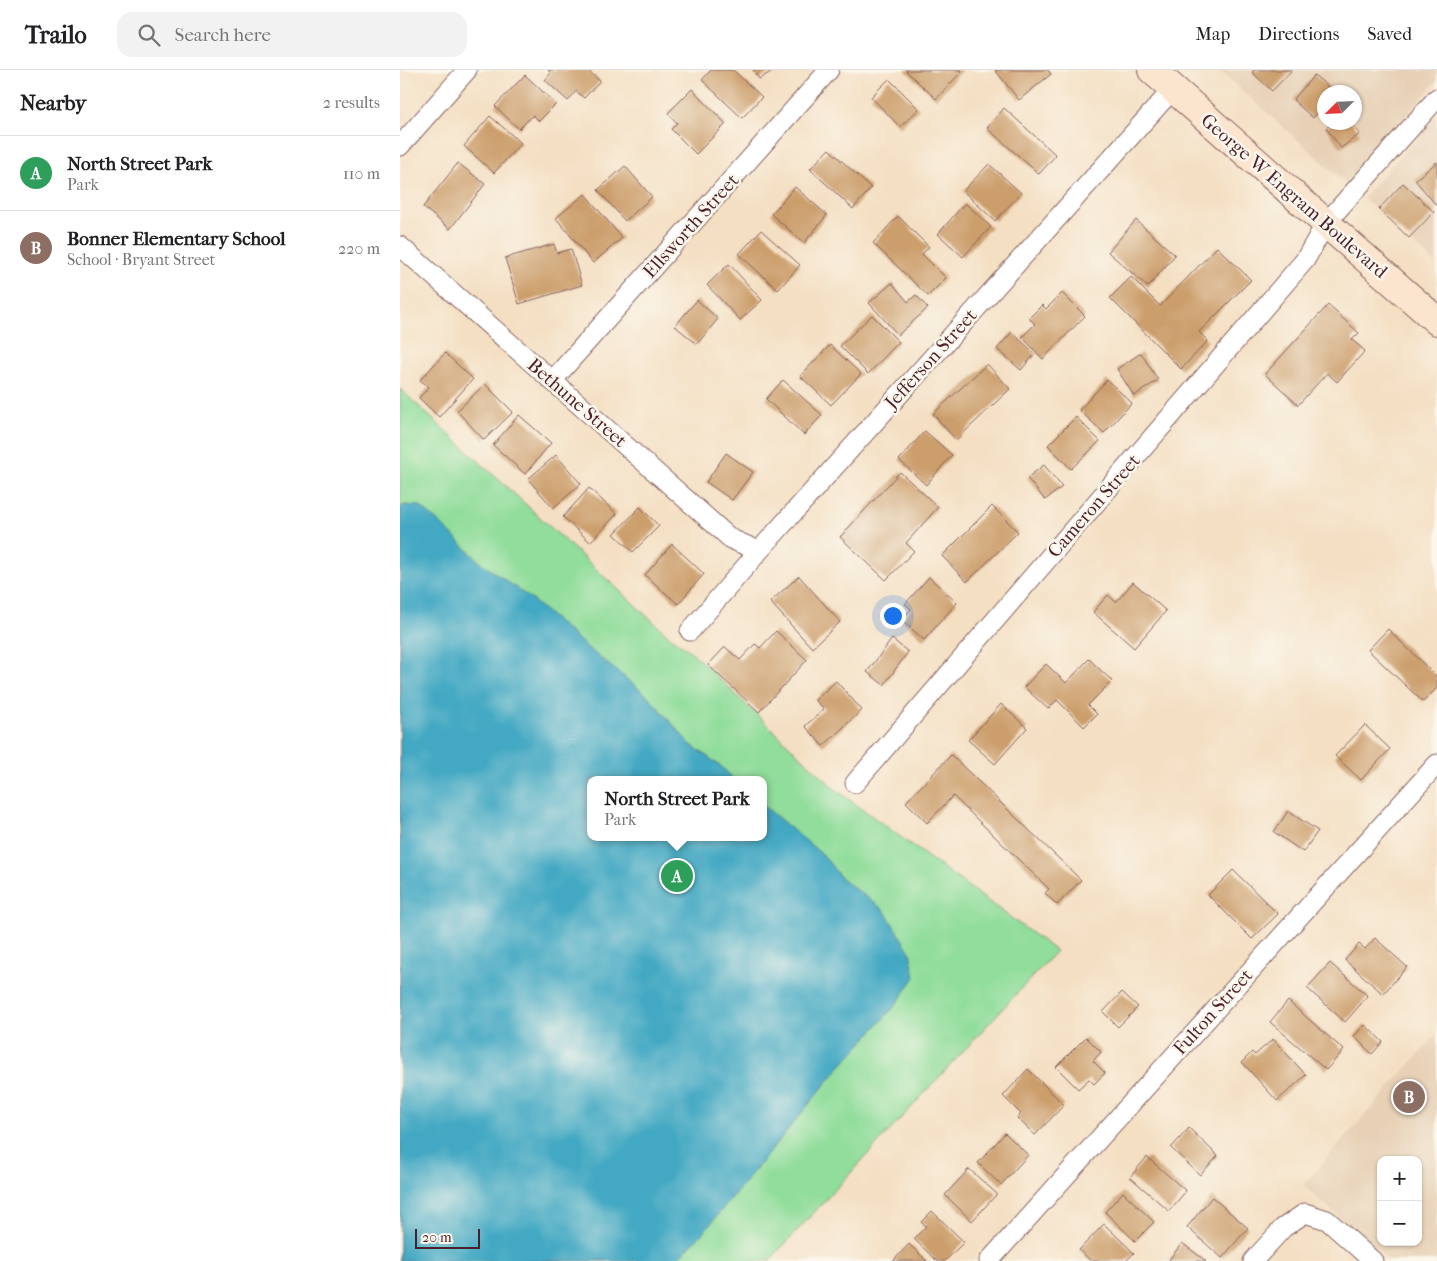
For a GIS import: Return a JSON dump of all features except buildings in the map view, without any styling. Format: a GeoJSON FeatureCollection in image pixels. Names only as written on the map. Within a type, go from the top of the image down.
{"type":"FeatureCollection","features":[{"type":"Feature","properties":{"kind":"main road","name":"George W Engram Boulevard"},"geometry":{"type":"LineString","coordinates":[[1152,70],[1437,321]]}},
{"type":"Feature","properties":{"kind":"street"},"geometry":{"type":"LineString","coordinates":[[400,146],[467,70]]}},
{"type":"Feature","properties":{"kind":"street","name":"Ellsworth Street"},"geometry":{"type":"LineString","coordinates":[[552,381],[829,70]]}},
{"type":"Feature","properties":{"kind":"street","name":"Jefferson Street"},"geometry":{"type":"LineString","coordinates":[[690,631],[759,551],[1173,89]]}},
{"type":"Feature","properties":{"kind":"street","name":"Cameron Street"},"geometry":{"type":"LineString","coordinates":[[854,783],[1305,260],[1326,223],[1437,98]]}},
{"type":"Feature","properties":{"kind":"street","name":"Bethune Street"},"geometry":{"type":"LineString","coordinates":[[400,246],[731,539],[759,551]]}},
{"type":"Feature","properties":{"kind":"street","name":"Fulton Street"},"geometry":{"type":"LineString","coordinates":[[989,1261],[1437,764]]}},
{"type":"Feature","properties":{"kind":"street"},"geometry":{"type":"LineString","coordinates":[[1253,1261],[1283,1228],[1306,1213],[1327,1220],[1373,1261]]}},
{"type":"Feature","properties":{"kind":"shaded area"},"geometry":{"type":"Polygon","coordinates":[[[1219,70],[1437,70],[1437,81],[1346,183],[1219,70]]]}},
{"type":"Feature","properties":{"kind":"shaded area"},"geometry":{"type":"Polygon","coordinates":[[[1437,115],[1437,265],[1363,198],[1437,115]]]}},
{"type":"Feature","properties":{"kind":"shaded area"},"geometry":{"type":"Polygon","coordinates":[[[1437,1034],[1437,1261],[1390,1261],[1303,1185],[1437,1034]]]}},
{"type":"Feature","properties":{"kind":"green space"},"geometry":{"type":"Polygon","coordinates":[[[400,389],[670,637],[689,650],[835,789],[1056,951],[769,1261],[400,1261],[400,389]]]}},
{"type":"Feature","properties":{"kind":"water"},"geometry":{"type":"Polygon","coordinates":[[[404,505],[420,506],[480,562],[530,598],[648,696],[690,744],[723,768],[730,776],[587,776],[587,841],[767,841],[767,808],[823,855],[841,878],[884,910],[910,952],[915,977],[895,1006],[838,1069],[702,1234],[675,1261],[400,1261],[400,508],[404,505]]]}},
{"type":"Feature","properties":{"kind":"place","name":"North Street Park"},"geometry":{"type":"Point","coordinates":[677,876]}},
{"type":"Feature","properties":{"kind":"place","name":"Bonner Elementary School"},"geometry":{"type":"Point","coordinates":[1409,1097]}}]}
